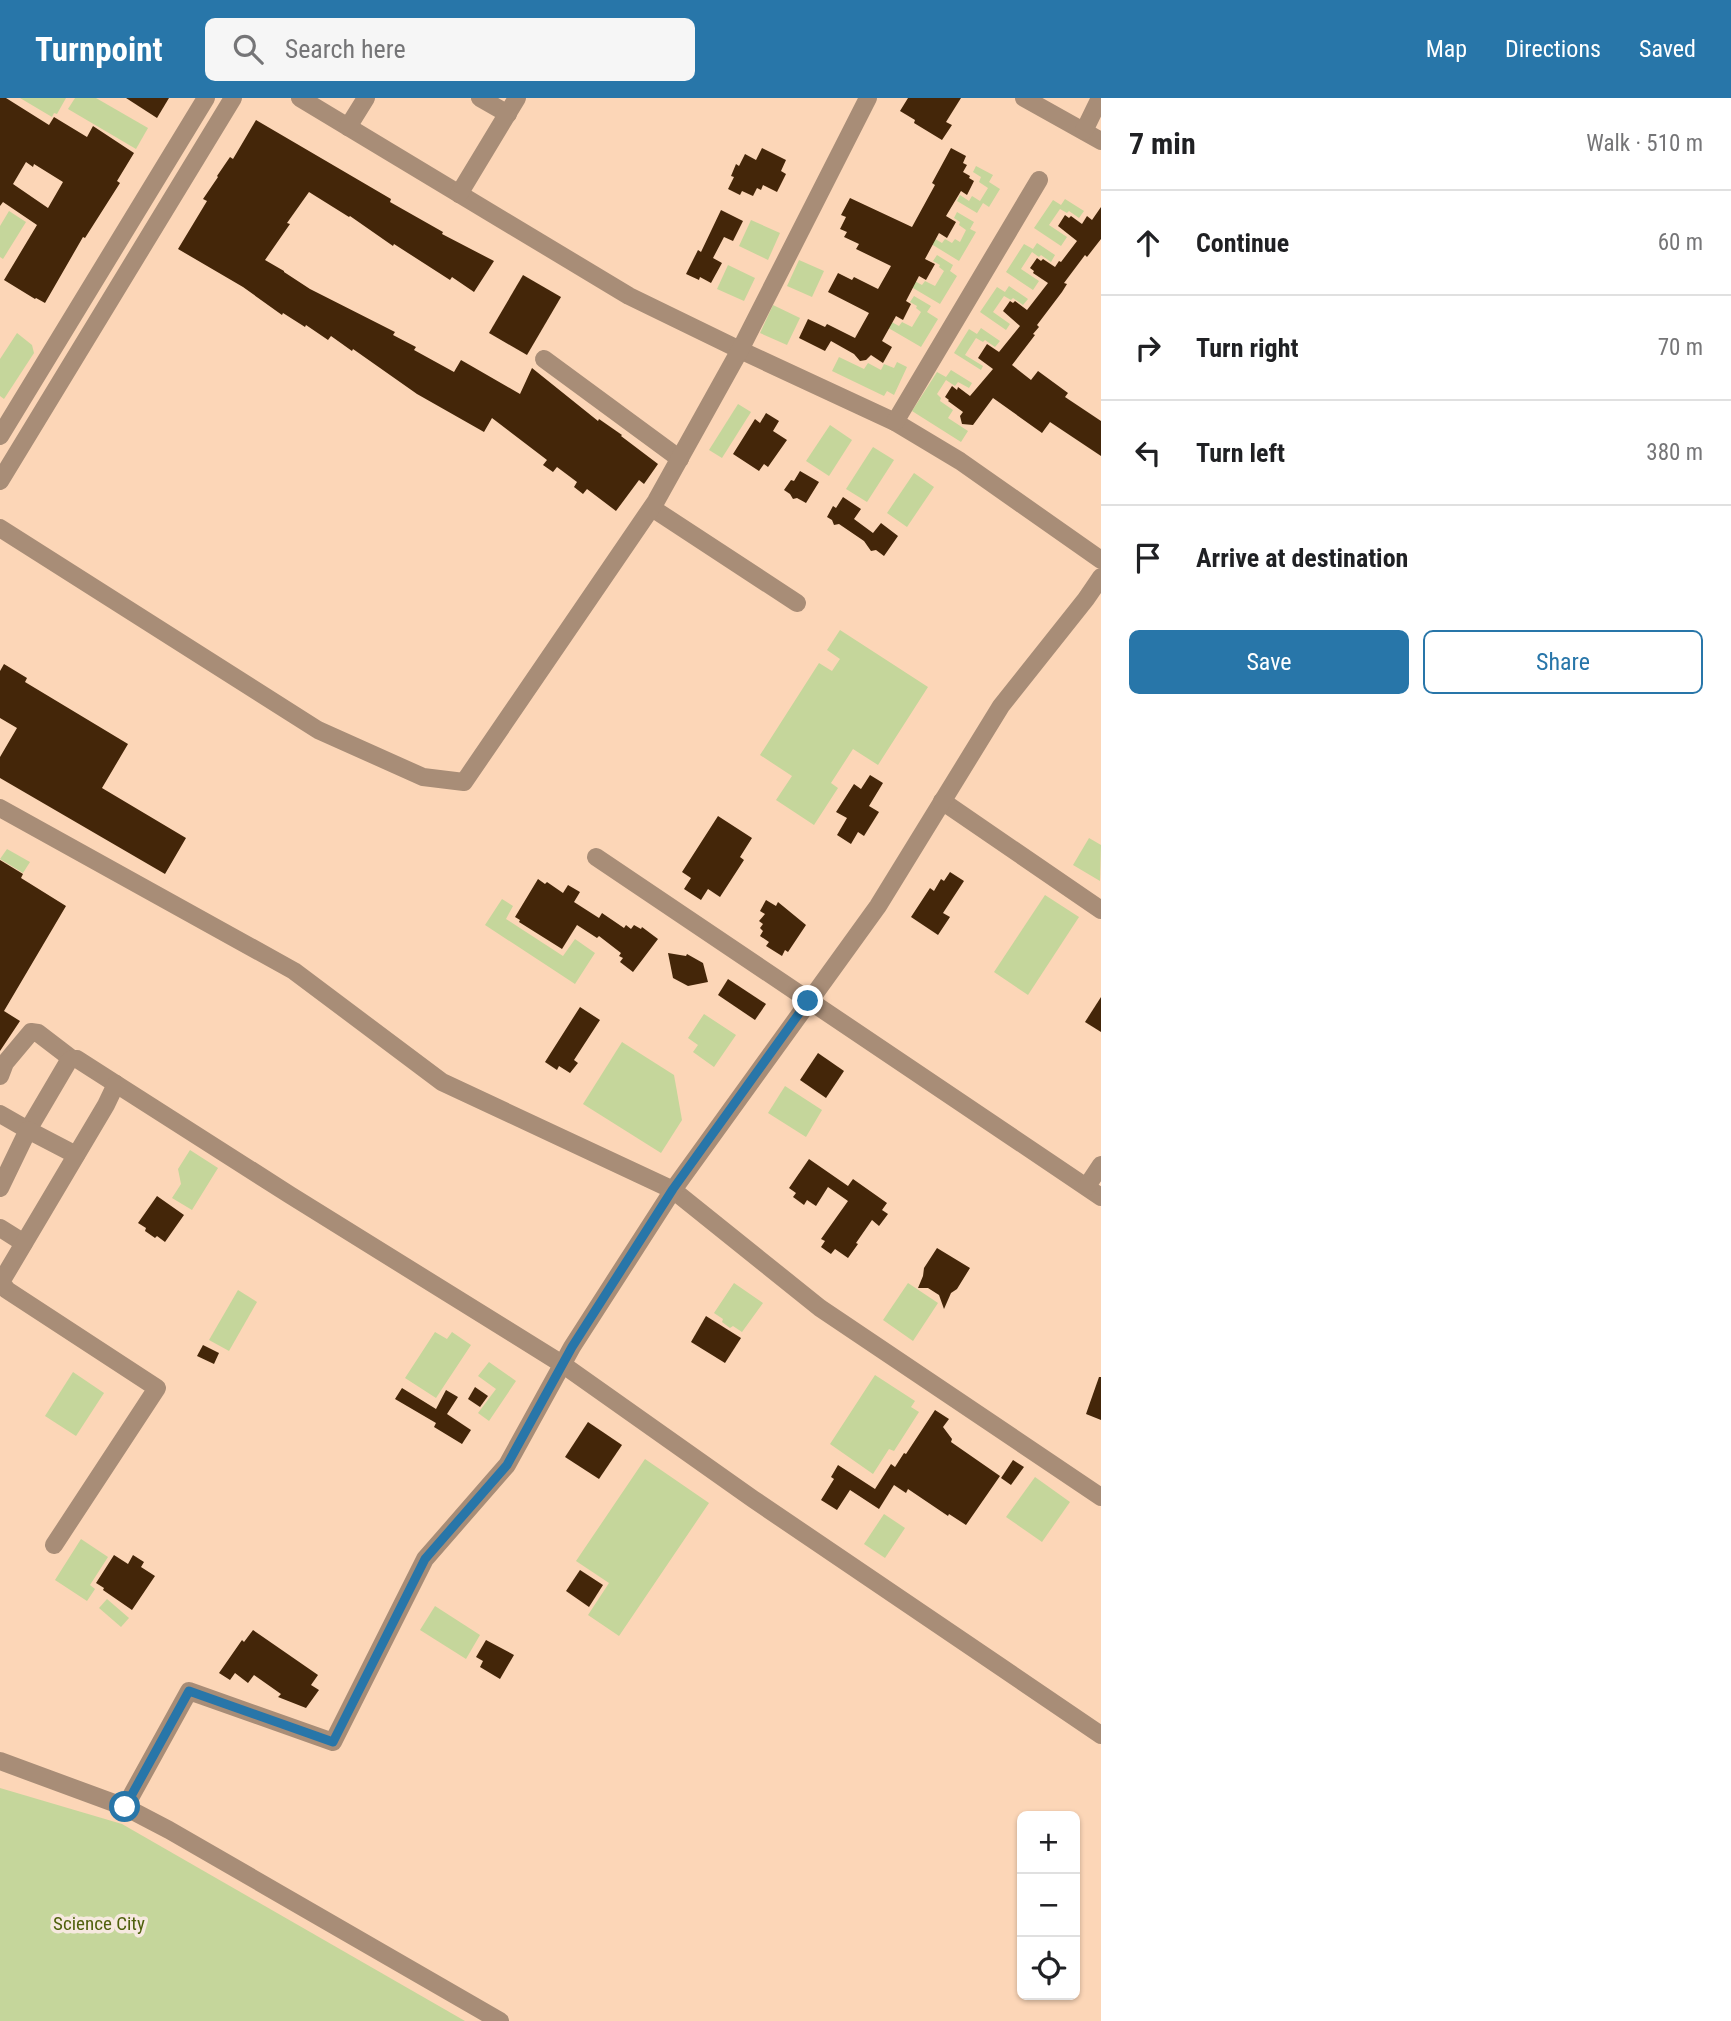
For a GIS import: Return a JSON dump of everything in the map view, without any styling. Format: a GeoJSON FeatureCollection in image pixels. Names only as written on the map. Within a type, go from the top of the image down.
{"type":"FeatureCollection","features":[{"type":"Feature","properties":{"kind":"street"},"geometry":{"type":"LineString","coordinates":[[0,436],[206,98]]}},
{"type":"Feature","properties":{"kind":"street"},"geometry":{"type":"LineString","coordinates":[[0,481],[233,98]]}},
{"type":"Feature","properties":{"kind":"street"},"geometry":{"type":"LineString","coordinates":[[300,98],[629,296],[895,422],[960,461],[1101,560]]}},
{"type":"Feature","properties":{"kind":"street"},"geometry":{"type":"LineString","coordinates":[[348,127],[366,98]]}},
{"type":"Feature","properties":{"kind":"street"},"geometry":{"type":"LineString","coordinates":[[480,98],[508,114]]}},
{"type":"Feature","properties":{"kind":"street"},"geometry":{"type":"LineString","coordinates":[[459,194],[517,98]]}},
{"type":"Feature","properties":{"kind":"street"},"geometry":{"type":"LineString","coordinates":[[0,528],[318,730],[423,777],[464,782],[652,508],[740,350],[868,98]]}},
{"type":"Feature","properties":{"kind":"street"},"geometry":{"type":"LineString","coordinates":[[1024,98],[1101,141]]}},
{"type":"Feature","properties":{"kind":"street"},"geometry":{"type":"LineString","coordinates":[[1084,131],[1100,98]]}},
{"type":"Feature","properties":{"kind":"street"},"geometry":{"type":"LineString","coordinates":[[895,422],[1040,180]]}},
{"type":"Feature","properties":{"kind":"street"},"geometry":{"type":"LineString","coordinates":[[544,359],[680,460]]}},
{"type":"Feature","properties":{"kind":"street"},"geometry":{"type":"LineString","coordinates":[[652,508],[797,603]]}},
{"type":"Feature","properties":{"kind":"street"},"geometry":{"type":"LineString","coordinates":[[125,1807],[189,1691],[333,1742],[425,1559],[507,1465],[562,1364],[673,1189],[878,906],[1001,706],[1101,577]]}},
{"type":"Feature","properties":{"kind":"street"},"geometry":{"type":"LineString","coordinates":[[942,801],[1101,910]]}},
{"type":"Feature","properties":{"kind":"street"},"geometry":{"type":"LineString","coordinates":[[0,808],[294,971],[442,1082],[673,1189],[820,1308],[1101,1497]]}},
{"type":"Feature","properties":{"kind":"street"},"geometry":{"type":"LineString","coordinates":[[596,857],[1094,1192],[1101,1165]]}},
{"type":"Feature","properties":{"kind":"street"},"geometry":{"type":"LineString","coordinates":[[2,1067],[31,1031],[38,1033],[72,1059],[77,1059],[562,1364],[753,1499],[1101,1735]]}},
{"type":"Feature","properties":{"kind":"street"},"geometry":{"type":"LineString","coordinates":[[0,1188],[28,1130],[72,1059]]}},
{"type":"Feature","properties":{"kind":"street"},"geometry":{"type":"LineString","coordinates":[[54,1545],[157,1388],[7,1290],[1,1282],[117,1084]]}},
{"type":"Feature","properties":{"kind":"street"},"geometry":{"type":"LineString","coordinates":[[0,1114],[76,1155]]}},
{"type":"Feature","properties":{"kind":"street"},"geometry":{"type":"LineString","coordinates":[[0,1228],[24,1243]]}},
{"type":"Feature","properties":{"kind":"street"},"geometry":{"type":"LineString","coordinates":[[0,1761],[125,1807],[500,2021]]}},
{"type":"Feature","properties":{"kind":"green space"},"geometry":{"type":"Polygon","coordinates":[[[20,98],[66,98],[57,114],[54,113],[52,117],[20,98]]]}},
{"type":"Feature","properties":{"kind":"green space"},"geometry":{"type":"Polygon","coordinates":[[[75,98],[96,98],[148,128],[136,149],[68,109],[75,98]]]}},
{"type":"Feature","properties":{"kind":"green space"},"geometry":{"type":"Polygon","coordinates":[[[976,166],[993,175],[989,182],[1000,189],[989,207],[983,203],[977,213],[957,201],[960,195],[969,201],[972,196],[980,201],[988,188],[979,182],[981,177],[973,172],[976,166]]]}},
{"type":"Feature","properties":{"kind":"green space"},"geometry":{"type":"Polygon","coordinates":[[[1065,199],[1084,211],[1079,218],[1060,209],[1049,225],[1067,237],[1061,246],[1034,228],[1053,200],[1061,205],[1065,199]]]}},
{"type":"Feature","properties":{"kind":"green space"},"geometry":{"type":"Polygon","coordinates":[[[9,211],[26,222],[3,259],[0,257],[0,226],[9,211]]]}},
{"type":"Feature","properties":{"kind":"green space"},"geometry":{"type":"Polygon","coordinates":[[[957,212],[974,222],[970,229],[976,232],[959,261],[928,242],[932,237],[942,243],[945,239],[952,243],[955,239],[960,242],[966,230],[954,218],[957,212]]]}},
{"type":"Feature","properties":{"kind":"green space"},"geometry":{"type":"Polygon","coordinates":[[[751,220],[780,233],[768,260],[739,246],[751,220]]]}},
{"type":"Feature","properties":{"kind":"green space"},"geometry":{"type":"Polygon","coordinates":[[[1037,243],[1055,255],[1051,262],[1032,252],[1021,269],[1039,281],[1033,290],[1006,272],[1024,244],[1033,249],[1037,243]]]}},
{"type":"Feature","properties":{"kind":"green space"},"geometry":{"type":"Polygon","coordinates":[[[937,255],[953,265],[950,271],[957,276],[940,304],[908,285],[911,279],[922,285],[925,281],[935,286],[944,271],[933,261],[937,255]]]}},
{"type":"Feature","properties":{"kind":"green space"},"geometry":{"type":"Polygon","coordinates":[[[799,260],[824,271],[812,297],[787,286],[799,260]]]}},
{"type":"Feature","properties":{"kind":"green space"},"geometry":{"type":"Polygon","coordinates":[[[728,265],[755,278],[744,301],[717,289],[728,265]]]}},
{"type":"Feature","properties":{"kind":"green space"},"geometry":{"type":"Polygon","coordinates":[[[1009,286],[1028,299],[1023,305],[1004,296],[993,312],[1010,324],[1006,330],[980,312],[997,287],[1005,292],[1009,286]]]}},
{"type":"Feature","properties":{"kind":"green space"},"geometry":{"type":"Polygon","coordinates":[[[914,296],[931,306],[927,312],[938,319],[921,347],[885,326],[888,320],[899,326],[902,322],[912,327],[921,312],[910,302],[914,296]]]}},
{"type":"Feature","properties":{"kind":"green space"},"geometry":{"type":"Polygon","coordinates":[[[773,305],[800,318],[787,345],[760,333],[773,305]]]}},
{"type":"Feature","properties":{"kind":"green space"},"geometry":{"type":"Polygon","coordinates":[[[981,328],[1000,341],[995,347],[976,338],[965,355],[983,366],[981,370],[954,353],[969,329],[977,334],[981,328]]]}},
{"type":"Feature","properties":{"kind":"green space"},"geometry":{"type":"Polygon","coordinates":[[[17,333],[32,345],[34,353],[4,399],[0,396],[0,359],[17,333]]]}},
{"type":"Feature","properties":{"kind":"green space"},"geometry":{"type":"Polygon","coordinates":[[[839,357],[864,369],[868,363],[881,370],[884,364],[894,368],[897,362],[907,367],[894,395],[887,391],[884,396],[832,371],[839,357]]]}},
{"type":"Feature","properties":{"kind":"green space"},"geometry":{"type":"Polygon","coordinates":[[[951,370],[972,383],[969,388],[958,382],[955,386],[946,380],[937,394],[941,398],[940,401],[953,410],[948,418],[968,431],[961,442],[912,411],[937,372],[946,377],[951,370]]]}},
{"type":"Feature","properties":{"kind":"green space"},"geometry":{"type":"Polygon","coordinates":[[[738,404],[751,412],[722,458],[709,450],[738,404]]]}},
{"type":"Feature","properties":{"kind":"green space"},"geometry":{"type":"Polygon","coordinates":[[[830,425],[852,440],[829,476],[806,461],[830,425]]]}},
{"type":"Feature","properties":{"kind":"green space"},"geometry":{"type":"Polygon","coordinates":[[[873,447],[894,460],[867,502],[846,489],[873,447]]]}},
{"type":"Feature","properties":{"kind":"green space"},"geometry":{"type":"Polygon","coordinates":[[[914,473],[934,487],[907,527],[887,513],[914,473]]]}},
{"type":"Feature","properties":{"kind":"green space"},"geometry":{"type":"Polygon","coordinates":[[[840,630],[928,687],[878,765],[853,749],[831,783],[838,788],[814,825],[776,800],[792,776],[760,755],[819,663],[832,671],[840,659],[827,650],[840,630]]]}},
{"type":"Feature","properties":{"kind":"green space"},"geometry":{"type":"Polygon","coordinates":[[[1089,838],[1101,845],[1100,881],[1073,865],[1089,838]]]}},
{"type":"Feature","properties":{"kind":"green space"},"geometry":{"type":"Polygon","coordinates":[[[7,849],[30,862],[23,873],[0,859],[7,849]]]}},
{"type":"Feature","properties":{"kind":"green space"},"geometry":{"type":"Polygon","coordinates":[[[1045,895],[1079,917],[1028,995],[994,972],[1045,895]]]}},
{"type":"Feature","properties":{"kind":"green space"},"geometry":{"type":"Polygon","coordinates":[[[502,899],[513,906],[506,919],[563,956],[575,939],[595,953],[575,984],[485,925],[502,899]]]}},
{"type":"Feature","properties":{"kind":"green space"},"geometry":{"type":"Polygon","coordinates":[[[704,1014],[736,1035],[714,1067],[693,1052],[698,1045],[688,1038],[704,1014]]]}},
{"type":"Feature","properties":{"kind":"green space"},"geometry":{"type":"Polygon","coordinates":[[[622,1042],[674,1075],[682,1120],[661,1153],[583,1104],[622,1042]]]}},
{"type":"Feature","properties":{"kind":"green space"},"geometry":{"type":"Polygon","coordinates":[[[785,1086],[822,1110],[806,1137],[768,1113],[785,1086]]]}},
{"type":"Feature","properties":{"kind":"green space"},"geometry":{"type":"Polygon","coordinates":[[[190,1150],[218,1168],[192,1210],[172,1198],[181,1184],[178,1169],[190,1150]]]}},
{"type":"Feature","properties":{"kind":"green space"},"geometry":{"type":"Polygon","coordinates":[[[734,1283],[763,1303],[742,1332],[733,1326],[730,1328],[714,1313],[734,1283]]]}},
{"type":"Feature","properties":{"kind":"green space"},"geometry":{"type":"Polygon","coordinates":[[[908,1283],[938,1303],[913,1341],[883,1320],[908,1283]]]}},
{"type":"Feature","properties":{"kind":"green space"},"geometry":{"type":"Polygon","coordinates":[[[238,1290],[257,1302],[229,1351],[209,1340],[238,1290]]]}},
{"type":"Feature","properties":{"kind":"green space"},"geometry":{"type":"Polygon","coordinates":[[[435,1332],[447,1339],[452,1332],[471,1345],[436,1398],[405,1378],[435,1332]]]}},
{"type":"Feature","properties":{"kind":"green space"},"geometry":{"type":"Polygon","coordinates":[[[489,1362],[516,1381],[489,1421],[478,1413],[496,1389],[478,1376],[489,1362]]]}},
{"type":"Feature","properties":{"kind":"green space"},"geometry":{"type":"Polygon","coordinates":[[[73,1372],[104,1393],[76,1436],[45,1416],[73,1372]]]}},
{"type":"Feature","properties":{"kind":"green space"},"geometry":{"type":"Polygon","coordinates":[[[875,1375],[915,1401],[911,1407],[919,1412],[894,1451],[889,1449],[873,1474],[830,1444],[875,1375]]]}},
{"type":"Feature","properties":{"kind":"green space"},"geometry":{"type":"Polygon","coordinates":[[[645,1459],[709,1503],[619,1636],[588,1615],[609,1583],[576,1561],[645,1459]]]}},
{"type":"Feature","properties":{"kind":"green space"},"geometry":{"type":"Polygon","coordinates":[[[1035,1477],[1070,1502],[1042,1542],[1006,1517],[1035,1477]]]}},
{"type":"Feature","properties":{"kind":"green space"},"geometry":{"type":"Polygon","coordinates":[[[884,1514],[905,1528],[885,1558],[864,1544],[884,1514]]]}},
{"type":"Feature","properties":{"kind":"green space"},"geometry":{"type":"Polygon","coordinates":[[[81,1539],[108,1557],[90,1585],[95,1589],[87,1601],[55,1580],[81,1539]]]}},
{"type":"Feature","properties":{"kind":"green space"},"geometry":{"type":"Polygon","coordinates":[[[107,1599],[129,1618],[121,1627],[99,1608],[107,1599]]]}},
{"type":"Feature","properties":{"kind":"green space"},"geometry":{"type":"Polygon","coordinates":[[[435,1606],[480,1635],[466,1659],[420,1630],[435,1606]]]}},
{"type":"Feature","properties":{"kind":"green space","name":"Science City"},"geometry":{"type":"Polygon","coordinates":[[[0,1788],[122,1824],[465,2021],[0,2021],[0,1788]]]}},
{"type":"Feature","properties":{"kind":"building"},"geometry":{"type":"Polygon","coordinates":[[[0,98],[6,98],[49,125],[54,117],[87,137],[93,126],[134,153],[117,181],[120,183],[85,238],[83,237],[45,303],[4,280],[37,225],[3,202],[0,206],[0,98]],[[26,162],[13,184],[48,208],[63,182],[34,164],[33,167],[26,162]]]}},
{"type":"Feature","properties":{"kind":"building"},"geometry":{"type":"Polygon","coordinates":[[[126,98],[169,98],[157,118],[126,98]]]}},
{"type":"Feature","properties":{"kind":"building"},"geometry":{"type":"Polygon","coordinates":[[[908,98],[961,98],[946,122],[952,125],[942,140],[900,111],[908,98]]]}},
{"type":"Feature","properties":{"kind":"building"},"geometry":{"type":"Polygon","coordinates":[[[256,120],[391,199],[390,202],[443,232],[442,234],[494,261],[474,292],[394,244],[393,246],[309,192],[265,260],[310,289],[395,332],[393,335],[416,347],[414,350],[454,372],[461,360],[520,394],[532,368],[598,421],[599,419],[622,435],[658,464],[644,484],[639,480],[616,511],[587,489],[583,494],[574,487],[577,482],[557,467],[553,472],[543,465],[547,460],[492,418],[484,432],[417,394],[353,349],[352,351],[331,336],[328,340],[306,325],[305,327],[283,313],[282,315],[243,287],[178,249],[207,201],[203,199],[230,157],[233,159],[256,120]]]}},
{"type":"Feature","properties":{"kind":"building"},"geometry":{"type":"Polygon","coordinates":[[[762,148],[786,160],[781,171],[786,174],[777,192],[763,185],[761,190],[757,188],[753,196],[742,191],[740,195],[728,189],[736,164],[739,166],[745,154],[756,160],[762,148]]]}},
{"type":"Feature","properties":{"kind":"building"},"geometry":{"type":"Polygon","coordinates":[[[951,148],[966,156],[963,163],[967,165],[963,172],[974,181],[967,195],[961,191],[946,216],[956,222],[947,238],[939,233],[925,259],[935,264],[926,280],[919,276],[906,301],[911,304],[903,320],[896,316],[882,341],[892,347],[883,363],[871,355],[860,361],[854,354],[831,341],[825,351],[799,338],[808,319],[825,327],[827,324],[855,338],[869,313],[828,292],[838,273],[852,280],[854,277],[878,289],[891,266],[856,249],[859,244],[844,237],[847,232],[840,229],[846,217],[841,215],[850,198],[912,227],[951,148]]]}},
{"type":"Feature","properties":{"kind":"building"},"geometry":{"type":"Polygon","coordinates":[[[1101,207],[1101,239],[1064,283],[1067,284],[1037,325],[1039,327],[1033,334],[1035,335],[1012,365],[1031,380],[1038,371],[1068,393],[1065,397],[1101,421],[1101,456],[1050,422],[1042,433],[993,398],[973,425],[962,424],[960,416],[963,412],[945,397],[952,386],[970,396],[993,369],[978,358],[987,344],[999,352],[1020,326],[1003,311],[1010,301],[1015,301],[1027,310],[1048,283],[1030,268],[1037,258],[1055,267],[1077,241],[1058,226],[1065,215],[1082,224],[1087,216],[1092,220],[1101,207]]]}},
{"type":"Feature","properties":{"kind":"building"},"geometry":{"type":"Polygon","coordinates":[[[721,210],[743,221],[733,241],[724,237],[713,258],[722,263],[711,283],[686,274],[698,250],[701,252],[721,210]]]}},
{"type":"Feature","properties":{"kind":"building"},"geometry":{"type":"Polygon","coordinates":[[[523,275],[561,297],[527,355],[489,333],[523,275]]]}},
{"type":"Feature","properties":{"kind":"building"},"geometry":{"type":"Polygon","coordinates":[[[766,413],[779,421],[773,431],[787,440],[768,467],[764,464],[759,471],[733,454],[755,419],[760,423],[766,413]]]}},
{"type":"Feature","properties":{"kind":"building"},"geometry":{"type":"Polygon","coordinates":[[[800,471],[819,482],[806,503],[797,498],[793,499],[784,490],[800,471]]]}},
{"type":"Feature","properties":{"kind":"building"},"geometry":{"type":"Polygon","coordinates":[[[843,497],[861,509],[854,519],[873,533],[881,523],[898,536],[884,556],[876,550],[871,551],[864,541],[839,524],[834,525],[827,517],[833,506],[836,508],[843,497]]]}},
{"type":"Feature","properties":{"kind":"building"},"geometry":{"type":"Polygon","coordinates":[[[4,664],[27,678],[25,682],[128,744],[102,788],[186,838],[165,874],[0,778],[0,757],[17,728],[0,718],[0,671],[4,664]]]}},
{"type":"Feature","properties":{"kind":"building"},"geometry":{"type":"Polygon","coordinates":[[[870,775],[883,783],[869,806],[879,812],[864,836],[858,832],[851,844],[837,835],[847,818],[836,812],[854,784],[861,789],[870,775]]]}},
{"type":"Feature","properties":{"kind":"building"},"geometry":{"type":"Polygon","coordinates":[[[718,816],[752,838],[740,857],[744,860],[720,897],[708,889],[701,900],[684,889],[691,878],[682,872],[718,816]]]}},
{"type":"Feature","properties":{"kind":"building"},"geometry":{"type":"Polygon","coordinates":[[[0,860],[23,874],[21,878],[66,906],[4,1011],[20,1021],[0,1051],[0,860]]]}},
{"type":"Feature","properties":{"kind":"building"},"geometry":{"type":"Polygon","coordinates":[[[950,872],[964,881],[943,913],[950,917],[938,935],[911,917],[930,888],[934,891],[941,879],[944,881],[950,872]]]}},
{"type":"Feature","properties":{"kind":"building"},"geometry":{"type":"Polygon","coordinates":[[[538,879],[563,893],[568,885],[580,892],[574,902],[599,918],[602,913],[624,928],[626,925],[631,929],[634,925],[641,929],[642,927],[658,939],[633,972],[620,962],[623,958],[619,956],[621,953],[599,936],[597,938],[577,925],[562,949],[515,917],[538,879]]]}},
{"type":"Feature","properties":{"kind":"building"},"geometry":{"type":"Polygon","coordinates":[[[766,900],[776,906],[778,902],[806,925],[788,952],[785,950],[782,956],[766,946],[769,942],[760,936],[763,924],[759,921],[765,914],[760,911],[766,900]]]}},
{"type":"Feature","properties":{"kind":"building"},"geometry":{"type":"Polygon","coordinates":[[[668,953],[687,954],[703,963],[708,982],[688,986],[673,978],[668,953]]]}},
{"type":"Feature","properties":{"kind":"building"},"geometry":{"type":"Polygon","coordinates":[[[728,979],[766,1004],[755,1020],[718,995],[728,979]]]}},
{"type":"Feature","properties":{"kind":"building"},"geometry":{"type":"Polygon","coordinates":[[[1101,997],[1101,1032],[1085,1022],[1101,997]]]}},
{"type":"Feature","properties":{"kind":"building"},"geometry":{"type":"Polygon","coordinates":[[[580,1007],[600,1020],[574,1060],[578,1063],[570,1073],[559,1066],[557,1070],[545,1062],[580,1007]]]}},
{"type":"Feature","properties":{"kind":"building"},"geometry":{"type":"Polygon","coordinates":[[[818,1053],[844,1071],[826,1098],[800,1080],[818,1053]]]}},
{"type":"Feature","properties":{"kind":"building"},"geometry":{"type":"Polygon","coordinates":[[[809,1159],[848,1186],[853,1179],[887,1203],[882,1210],[888,1214],[879,1226],[872,1220],[848,1258],[835,1249],[831,1254],[821,1247],[825,1241],[821,1239],[848,1201],[828,1187],[816,1206],[807,1200],[804,1205],[793,1197],[796,1193],[789,1188],[809,1159]]]}},
{"type":"Feature","properties":{"kind":"building"},"geometry":{"type":"Polygon","coordinates":[[[157,1196],[184,1215],[165,1242],[145,1231],[146,1228],[138,1223],[157,1196]]]}},
{"type":"Feature","properties":{"kind":"building"},"geometry":{"type":"Polygon","coordinates":[[[937,1248],[970,1268],[957,1289],[951,1293],[944,1309],[939,1295],[928,1288],[918,1288],[924,1268],[937,1248]]]}},
{"type":"Feature","properties":{"kind":"building"},"geometry":{"type":"Polygon","coordinates":[[[706,1316],[741,1338],[725,1363],[691,1342],[706,1316]]]}},
{"type":"Feature","properties":{"kind":"building"},"geometry":{"type":"Polygon","coordinates":[[[203,1345],[219,1353],[214,1364],[197,1356],[203,1345]]]}},
{"type":"Feature","properties":{"kind":"building"},"geometry":{"type":"Polygon","coordinates":[[[1101,1377],[1101,1420],[1086,1414],[1101,1377]]]}},
{"type":"Feature","properties":{"kind":"building"},"geometry":{"type":"Polygon","coordinates":[[[475,1387],[488,1396],[480,1407],[468,1399],[475,1387]]]}},
{"type":"Feature","properties":{"kind":"building"},"geometry":{"type":"Polygon","coordinates":[[[402,1388],[436,1409],[446,1390],[458,1397],[447,1414],[471,1430],[462,1444],[434,1427],[436,1423],[395,1399],[402,1388]]]}},
{"type":"Feature","properties":{"kind":"building"},"geometry":{"type":"Polygon","coordinates":[[[935,1410],[949,1419],[943,1427],[952,1439],[951,1442],[1000,1476],[966,1525],[908,1489],[906,1493],[894,1485],[879,1509],[850,1490],[837,1510],[821,1500],[834,1479],[831,1477],[838,1465],[875,1489],[891,1464],[895,1467],[904,1453],[906,1454],[935,1410]]]}},
{"type":"Feature","properties":{"kind":"building"},"geometry":{"type":"Polygon","coordinates":[[[588,1422],[622,1445],[599,1479],[565,1457],[588,1422]]]}},
{"type":"Feature","properties":{"kind":"building"},"geometry":{"type":"Polygon","coordinates":[[[1013,1460],[1024,1467],[1011,1485],[1001,1478],[1013,1460]]]}},
{"type":"Feature","properties":{"kind":"building"},"geometry":{"type":"Polygon","coordinates":[[[114,1555],[128,1564],[133,1555],[144,1562],[141,1567],[155,1576],[132,1610],[96,1583],[114,1555]]]}},
{"type":"Feature","properties":{"kind":"building"},"geometry":{"type":"Polygon","coordinates":[[[580,1570],[603,1585],[589,1607],[566,1591],[580,1570]]]}},
{"type":"Feature","properties":{"kind":"building"},"geometry":{"type":"Polygon","coordinates":[[[253,1630],[318,1675],[311,1685],[319,1690],[306,1708],[278,1697],[281,1694],[254,1675],[248,1683],[235,1673],[230,1680],[219,1673],[242,1640],[244,1642],[253,1630]]]}},
{"type":"Feature","properties":{"kind":"building"},"geometry":{"type":"Polygon","coordinates":[[[486,1640],[514,1655],[500,1679],[480,1667],[483,1661],[476,1657],[486,1640]]]}},
{"type":"Feature","properties":{"kind":"route"},"geometry":{"type":"LineString","coordinates":[[125,1807],[189,1691],[333,1742],[425,1559],[507,1465],[572,1347],[673,1189],[808,1001]]}}]}
